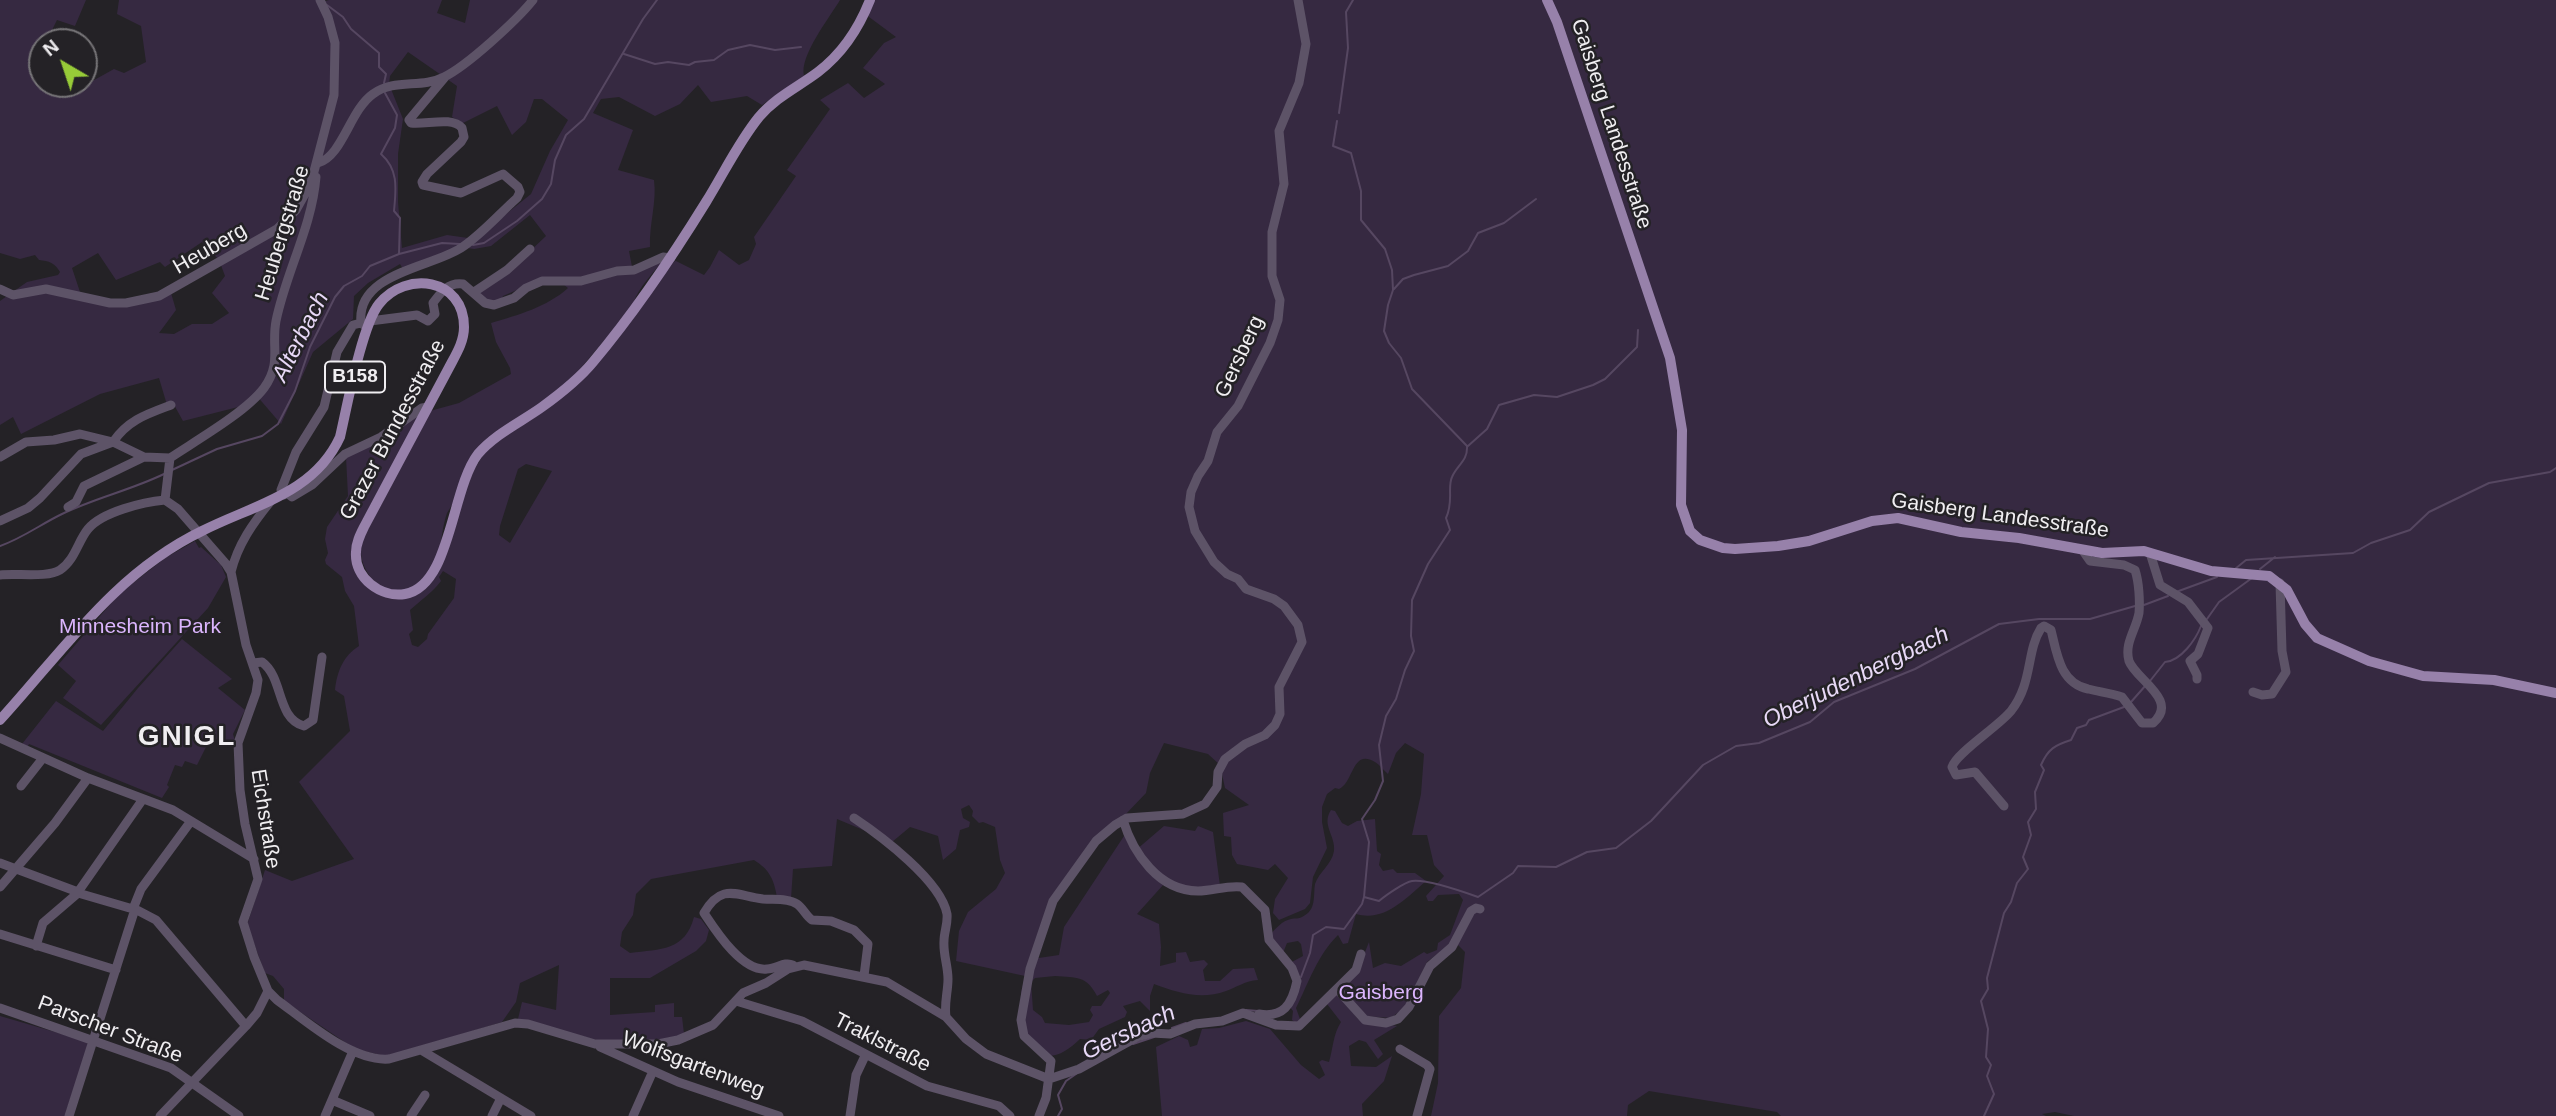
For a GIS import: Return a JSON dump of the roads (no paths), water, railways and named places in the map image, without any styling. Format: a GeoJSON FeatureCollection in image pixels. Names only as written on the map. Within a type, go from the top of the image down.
{"type":"FeatureCollection","features":[{"type":"Feature","properties":{"kind":"main road","name":"Grazer Bundesstraße"},"geometry":{"type":"LineString","coordinates":[[198,533],[286,494],[304,483],[321,467],[340,437],[366,324],[380,303],[395,290],[406,285],[429,283],[444,289],[457,302],[462,313],[463,337],[359,538],[356,552],[359,570],[374,587],[385,592],[407,593],[417,590],[431,578],[441,558],[462,485],[472,462],[492,441],[577,379],[606,346],[671,258],[758,118],[776,100],[817,72],[845,45],[862,19],[870,0]]}},
{"type":"Feature","properties":{"kind":"main road","name":"Gaisberg Landesstraße"},"geometry":{"type":"LineString","coordinates":[[1547,0],[1670,358],[1682,430],[1681,505],[1685,520],[1695,536],[1723,548],[1758,548],[1796,544],[1872,521],[1898,518],[1961,532],[2019,538],[2083,551],[2150,553],[2211,572],[2261,574],[2278,582]]}},
{"type":"Feature","properties":{"kind":"main road","name":"B158"},"geometry":{"type":"LineString","coordinates":[[0,720],[107,598],[156,558],[198,533]]}},
{"type":"Feature","properties":{"kind":"main road"},"geometry":{"type":"LineString","coordinates":[[2278,582],[2291,595],[2313,634],[2336,648],[2423,676],[2494,680],[2556,693]]}},
{"type":"Feature","properties":{"kind":"street","name":"Heuberg"},"geometry":{"type":"LineString","coordinates":[[0,289],[13,295],[46,289],[110,303],[126,303],[159,296],[277,229],[296,210],[311,183],[334,94],[335,43],[320,0]]}},
{"type":"Feature","properties":{"kind":"street","name":"Heubergstraße"},"geometry":{"type":"LineString","coordinates":[[170,458],[256,397],[271,377],[276,363],[274,334],[277,318],[295,254],[307,226],[318,163],[333,154],[365,99],[392,84],[424,83],[444,77],[484,47],[533,0]]}},
{"type":"Feature","properties":{"kind":"street","name":"Gersberg"},"geometry":{"type":"LineString","coordinates":[[1123,820],[1183,814],[1205,804],[1217,787],[1218,772],[1225,759],[1245,744],[1265,735],[1275,724],[1279,714],[1277,692],[1302,642],[1301,630],[1296,620],[1279,602],[1252,592],[1238,579],[1218,567],[1198,538],[1189,508],[1191,492],[1208,461],[1217,432],[1238,406],[1272,340],[1278,320],[1280,300],[1272,276],[1272,232],[1284,181],[1279,131],[1298,83],[1306,44],[1298,0]]}},
{"type":"Feature","properties":{"kind":"street"},"geometry":{"type":"LineString","coordinates":[[366,324],[360,311],[364,302],[383,283],[402,271],[460,249],[517,198],[520,192],[503,174],[461,193],[424,185],[422,182],[464,137],[462,128],[453,122],[423,125],[411,123],[409,120],[444,77]]}},
{"type":"Feature","properties":{"kind":"street"},"geometry":{"type":"LineString","coordinates":[[474,292],[507,270],[530,249]]}},
{"type":"Feature","properties":{"kind":"street"},"geometry":{"type":"LineString","coordinates":[[428,407],[412,414],[381,437],[345,454],[302,492],[292,497],[281,490],[296,452],[324,407],[337,352],[348,329],[353,325],[416,315],[428,321],[435,314],[433,303],[444,289],[458,283],[474,292],[485,303],[494,305],[514,298],[526,288],[542,281],[581,281],[617,271],[634,270],[663,257],[671,258]]}},
{"type":"Feature","properties":{"kind":"street"},"geometry":{"type":"LineString","coordinates":[[0,521],[22,511],[40,498],[81,454],[113,442],[122,428],[136,418],[171,405]]}},
{"type":"Feature","properties":{"kind":"street"},"geometry":{"type":"LineString","coordinates":[[0,457],[26,442],[54,440],[71,435],[79,434],[113,442],[144,457],[170,458],[165,500]]}},
{"type":"Feature","properties":{"kind":"street"},"geometry":{"type":"LineString","coordinates":[[68,508],[76,502],[84,486],[144,457]]}},
{"type":"Feature","properties":{"kind":"street"},"geometry":{"type":"LineString","coordinates":[[0,575],[58,571],[69,561],[88,529],[102,518],[165,500],[178,509],[198,533]]}},
{"type":"Feature","properties":{"kind":"street"},"geometry":{"type":"LineString","coordinates":[[231,572],[248,530],[272,500]]}},
{"type":"Feature","properties":{"kind":"street","name":"Eichstraße"},"geometry":{"type":"LineString","coordinates":[[198,533],[231,572],[246,645],[258,676],[257,689],[241,729],[238,748],[245,824],[258,879],[243,922],[268,991]]}},
{"type":"Feature","properties":{"kind":"street"},"geometry":{"type":"LineString","coordinates":[[2004,806],[1975,772],[1956,775],[1952,767],[1957,758],[1988,734],[2013,709],[2026,685],[2040,628],[2044,626],[2050,630],[2060,665],[2070,680],[2086,689],[2122,697],[2142,723],[2147,725],[2153,723],[2162,708],[2157,695],[2132,667],[2129,659],[2128,645],[2139,611],[2135,570],[2124,565],[2090,561],[2083,551]]}},
{"type":"Feature","properties":{"kind":"street"},"geometry":{"type":"LineString","coordinates":[[2150,553],[2160,585],[2188,602],[2208,628],[2198,654],[2190,661],[2197,679]]}},
{"type":"Feature","properties":{"kind":"street"},"geometry":{"type":"LineString","coordinates":[[2253,692],[2272,694],[2286,672],[2278,582]]}},
{"type":"Feature","properties":{"kind":"street"},"geometry":{"type":"LineString","coordinates":[[253,663],[262,662],[268,667],[277,681],[286,712],[292,720],[304,726],[313,720],[322,657]]}},
{"type":"Feature","properties":{"kind":"street"},"geometry":{"type":"LineString","coordinates":[[0,738],[89,778],[173,810],[254,859]]}},
{"type":"Feature","properties":{"kind":"street"},"geometry":{"type":"LineString","coordinates":[[21,786],[43,758]]}},
{"type":"Feature","properties":{"kind":"street"},"geometry":{"type":"LineString","coordinates":[[0,887],[55,823],[89,778]]}},
{"type":"Feature","properties":{"kind":"street"},"geometry":{"type":"LineString","coordinates":[[0,863],[78,892],[143,799]]}},
{"type":"Feature","properties":{"kind":"street"},"geometry":{"type":"LineString","coordinates":[[854,818],[890,844],[941,896],[947,914],[944,938],[948,979],[944,1003],[946,1017]]}},
{"type":"Feature","properties":{"kind":"street"},"geometry":{"type":"LineString","coordinates":[[257,1013],[268,991],[277,1000],[353,1051],[383,1060],[515,1023],[528,1024],[595,1044],[658,1044],[685,1038],[713,1025],[743,993],[804,965],[864,976],[898,988],[946,1017],[966,1040],[986,1054],[1049,1079],[1101,1059],[1135,1038],[1162,1034],[1195,1024],[1222,1021],[1243,1013],[1275,1015],[1287,1005],[1296,986],[1292,968],[1269,940],[1267,913],[1238,886],[1188,891],[1166,883],[1137,849],[1123,820],[1101,836],[1056,896],[1030,969],[1021,1009],[1021,1028],[1027,1039],[1051,1061],[1049,1079],[1045,1102],[1039,1116]]}},
{"type":"Feature","properties":{"kind":"street"},"geometry":{"type":"LineString","coordinates":[[69,1116],[141,889],[191,821]]}},
{"type":"Feature","properties":{"kind":"street"},"geometry":{"type":"LineString","coordinates":[[795,967],[787,963],[768,970],[746,963],[718,934],[704,913],[707,908],[719,897],[736,892],[758,898],[793,902],[812,920],[831,921],[860,935],[868,944],[864,976]]}},
{"type":"Feature","properties":{"kind":"street"},"geometry":{"type":"LineString","coordinates":[[36,946],[43,923],[78,893],[134,909],[156,920],[246,1026]]}},
{"type":"Feature","properties":{"kind":"street"},"geometry":{"type":"LineString","coordinates":[[1337,989],[1364,1020],[1386,1023],[1398,1019],[1409,1007],[1430,966],[1450,950],[1471,911],[1480,909]]}},
{"type":"Feature","properties":{"kind":"street"},"geometry":{"type":"LineString","coordinates":[[0,934],[116,970]]}},
{"type":"Feature","properties":{"kind":"street"},"geometry":{"type":"LineString","coordinates":[[1243,1013],[1276,1025],[1299,1026],[1356,970],[1361,954]]}},
{"type":"Feature","properties":{"kind":"street"},"geometry":{"type":"LineString","coordinates":[[160,1116],[257,1013],[277,1000]]}},
{"type":"Feature","properties":{"kind":"street","name":"Traklstraße"},"geometry":{"type":"LineString","coordinates":[[736,1001],[802,1021],[927,1086],[999,1105],[1010,1116]]}},
{"type":"Feature","properties":{"kind":"street","name":"Parscher Straße"},"geometry":{"type":"LineString","coordinates":[[0,1008],[171,1068],[239,1116]]}},
{"type":"Feature","properties":{"kind":"street","name":"Wolfsgartenweg"},"geometry":{"type":"LineString","coordinates":[[595,1044],[653,1071],[779,1116]]}},
{"type":"Feature","properties":{"kind":"street"},"geometry":{"type":"LineString","coordinates":[[1399,1049],[1430,1069],[1417,1116]]}},
{"type":"Feature","properties":{"kind":"street"},"geometry":{"type":"LineString","coordinates":[[421,1050],[531,1116]]}},
{"type":"Feature","properties":{"kind":"street"},"geometry":{"type":"LineString","coordinates":[[325,1116],[353,1051]]}},
{"type":"Feature","properties":{"kind":"street"},"geometry":{"type":"LineString","coordinates":[[850,1116],[856,1075],[865,1056]]}},
{"type":"Feature","properties":{"kind":"street"},"geometry":{"type":"LineString","coordinates":[[633,1116],[653,1071]]}},
{"type":"Feature","properties":{"kind":"street"},"geometry":{"type":"LineString","coordinates":[[411,1116],[425,1095]]}},
{"type":"Feature","properties":{"kind":"street"},"geometry":{"type":"LineString","coordinates":[[492,1116],[502,1098]]}},
{"type":"Feature","properties":{"kind":"street"},"geometry":{"type":"LineString","coordinates":[[332,1100],[370,1116]]}},
{"type":"Feature","properties":{"kind":"waterway","name":"Alterbach"},"geometry":{"type":"LineString","coordinates":[[473,245],[484,243],[517,221],[542,199],[551,184],[555,160],[566,135],[584,119],[657,0]]}},
{"type":"Feature","properties":{"kind":"waterway","name":"Gersbach"},"geometry":{"type":"LineString","coordinates":[[1339,113],[1348,48],[1346,12],[1353,0]]}},
{"type":"Feature","properties":{"kind":"waterway"},"geometry":{"type":"LineString","coordinates":[[327,5],[379,53],[379,67],[386,74],[384,83]]}},
{"type":"Feature","properties":{"kind":"waterway"},"geometry":{"type":"LineString","coordinates":[[624,54],[655,64],[668,62],[689,65],[714,60],[728,50],[750,45],[775,50],[801,47]]}},
{"type":"Feature","properties":{"kind":"waterway"},"geometry":{"type":"LineString","coordinates":[[385,93],[397,115],[395,128],[381,154],[394,173],[394,211],[400,218],[399,254]]}},
{"type":"Feature","properties":{"kind":"waterway","name":"Gersbach"},"geometry":{"type":"LineString","coordinates":[[1301,977],[1313,935],[1326,927],[1344,929],[1362,904],[1369,842],[1362,819],[1375,800],[1383,781],[1379,745],[1386,716],[1396,699],[1414,651],[1411,636],[1412,600],[1428,564],[1450,530],[1446,518],[1450,506],[1451,481],[1467,451],[1467,446],[1412,389],[1401,358],[1389,343],[1384,331],[1393,290],[1392,270],[1385,249],[1361,220],[1361,191],[1351,153],[1333,146],[1337,121]]}},
{"type":"Feature","properties":{"kind":"waterway"},"geometry":{"type":"LineString","coordinates":[[1394,289],[1403,279],[1448,266],[1468,251],[1478,233],[1504,223],[1536,199]]}},
{"type":"Feature","properties":{"kind":"waterway","name":"Alterbach"},"geometry":{"type":"LineString","coordinates":[[172,470],[217,449],[262,436],[278,424],[295,391],[310,347],[335,297],[344,286],[362,276],[370,266],[399,254],[442,243],[460,244]]}},
{"type":"Feature","properties":{"kind":"waterway"},"geometry":{"type":"LineString","coordinates":[[1468,446],[1487,429],[1499,405],[1534,395],[1557,397],[1605,379],[1637,347],[1638,330]]}},
{"type":"Feature","properties":{"kind":"waterway","name":"Oberjudenbergbach"},"geometry":{"type":"LineString","coordinates":[[2235,569],[2246,560],[2353,553],[2371,543],[2410,530],[2429,512],[2489,483],[2550,472],[2556,468]]}},
{"type":"Feature","properties":{"kind":"waterway","name":"Alterbach"},"geometry":{"type":"LineString","coordinates":[[0,546],[75,508],[164,474]]}},
{"type":"Feature","properties":{"kind":"waterway"},"geometry":{"type":"LineString","coordinates":[[2260,569],[2275,557]]}},
{"type":"Feature","properties":{"kind":"waterway","name":"Oberjudenbergbach"},"geometry":{"type":"LineString","coordinates":[[2176,592],[2217,577]]}},
{"type":"Feature","properties":{"kind":"waterway"},"geometry":{"type":"LineString","coordinates":[[2207,619],[2219,602],[2252,578]]}},
{"type":"Feature","properties":{"kind":"waterway","name":"Oberjudenbergbach"},"geometry":{"type":"LineString","coordinates":[[2144,605],[2168,596]]}},
{"type":"Feature","properties":{"kind":"waterway","name":"Oberjudenbergbach"},"geometry":{"type":"LineString","coordinates":[[1364,897],[1379,901],[1412,881],[1445,886],[1478,897],[1513,873],[1518,866],[1556,867],[1587,852],[1616,848],[1651,821],[1703,765],[1736,746],[1759,743],[1810,722],[1834,702],[1915,669],[1999,624],[2039,619],[2090,619],[2135,606]]}},
{"type":"Feature","properties":{"kind":"waterway"},"geometry":{"type":"LineString","coordinates":[[2150,681],[2165,662],[2177,658],[2187,649],[2201,626]]}},
{"type":"Feature","properties":{"kind":"waterway"},"geometry":{"type":"LineString","coordinates":[[2131,702],[2146,685]]}},
{"type":"Feature","properties":{"kind":"waterway"},"geometry":{"type":"LineString","coordinates":[[1984,1116],[1994,1094],[1987,1076],[1991,1065],[1986,1057],[1988,1029],[1981,1001],[1988,989],[1987,978],[2004,913],[2017,883],[2028,869],[2023,857],[2031,835],[2028,822],[2036,809],[2035,792],[2044,770],[2041,765],[2053,748],[2071,740],[2077,728],[2086,725],[2089,720],[2124,707]]}},
{"type":"Feature","properties":{"kind":"waterway","name":"Gersbach"},"geometry":{"type":"LineString","coordinates":[[1246,1010],[1258,1011]]}},
{"type":"Feature","properties":{"kind":"waterway","name":"Gersbach"},"geometry":{"type":"LineString","coordinates":[[1172,1028],[1186,1023]]}},
{"type":"Feature","properties":{"kind":"waterway","name":"Gersbach"},"geometry":{"type":"LineString","coordinates":[[1133,1044],[1154,1037]]}},
{"type":"Feature","properties":{"kind":"waterway","name":"Gersbach"},"geometry":{"type":"LineString","coordinates":[[1058,1116],[1062,1109],[1058,1095],[1066,1081],[1076,1074]]}},
{"type":"Feature","properties":{"kind":"district","name":"GNIGL"},"geometry":{"type":"Point","coordinates":[187,737]}},
{"type":"Feature","properties":{"kind":"park label","name":"Minnesheim Park"},"geometry":{"type":"Point","coordinates":[140,627]}},
{"type":"Feature","properties":{"kind":"park label","name":"Gaisberg"},"geometry":{"type":"Point","coordinates":[1381,993]}}]}
